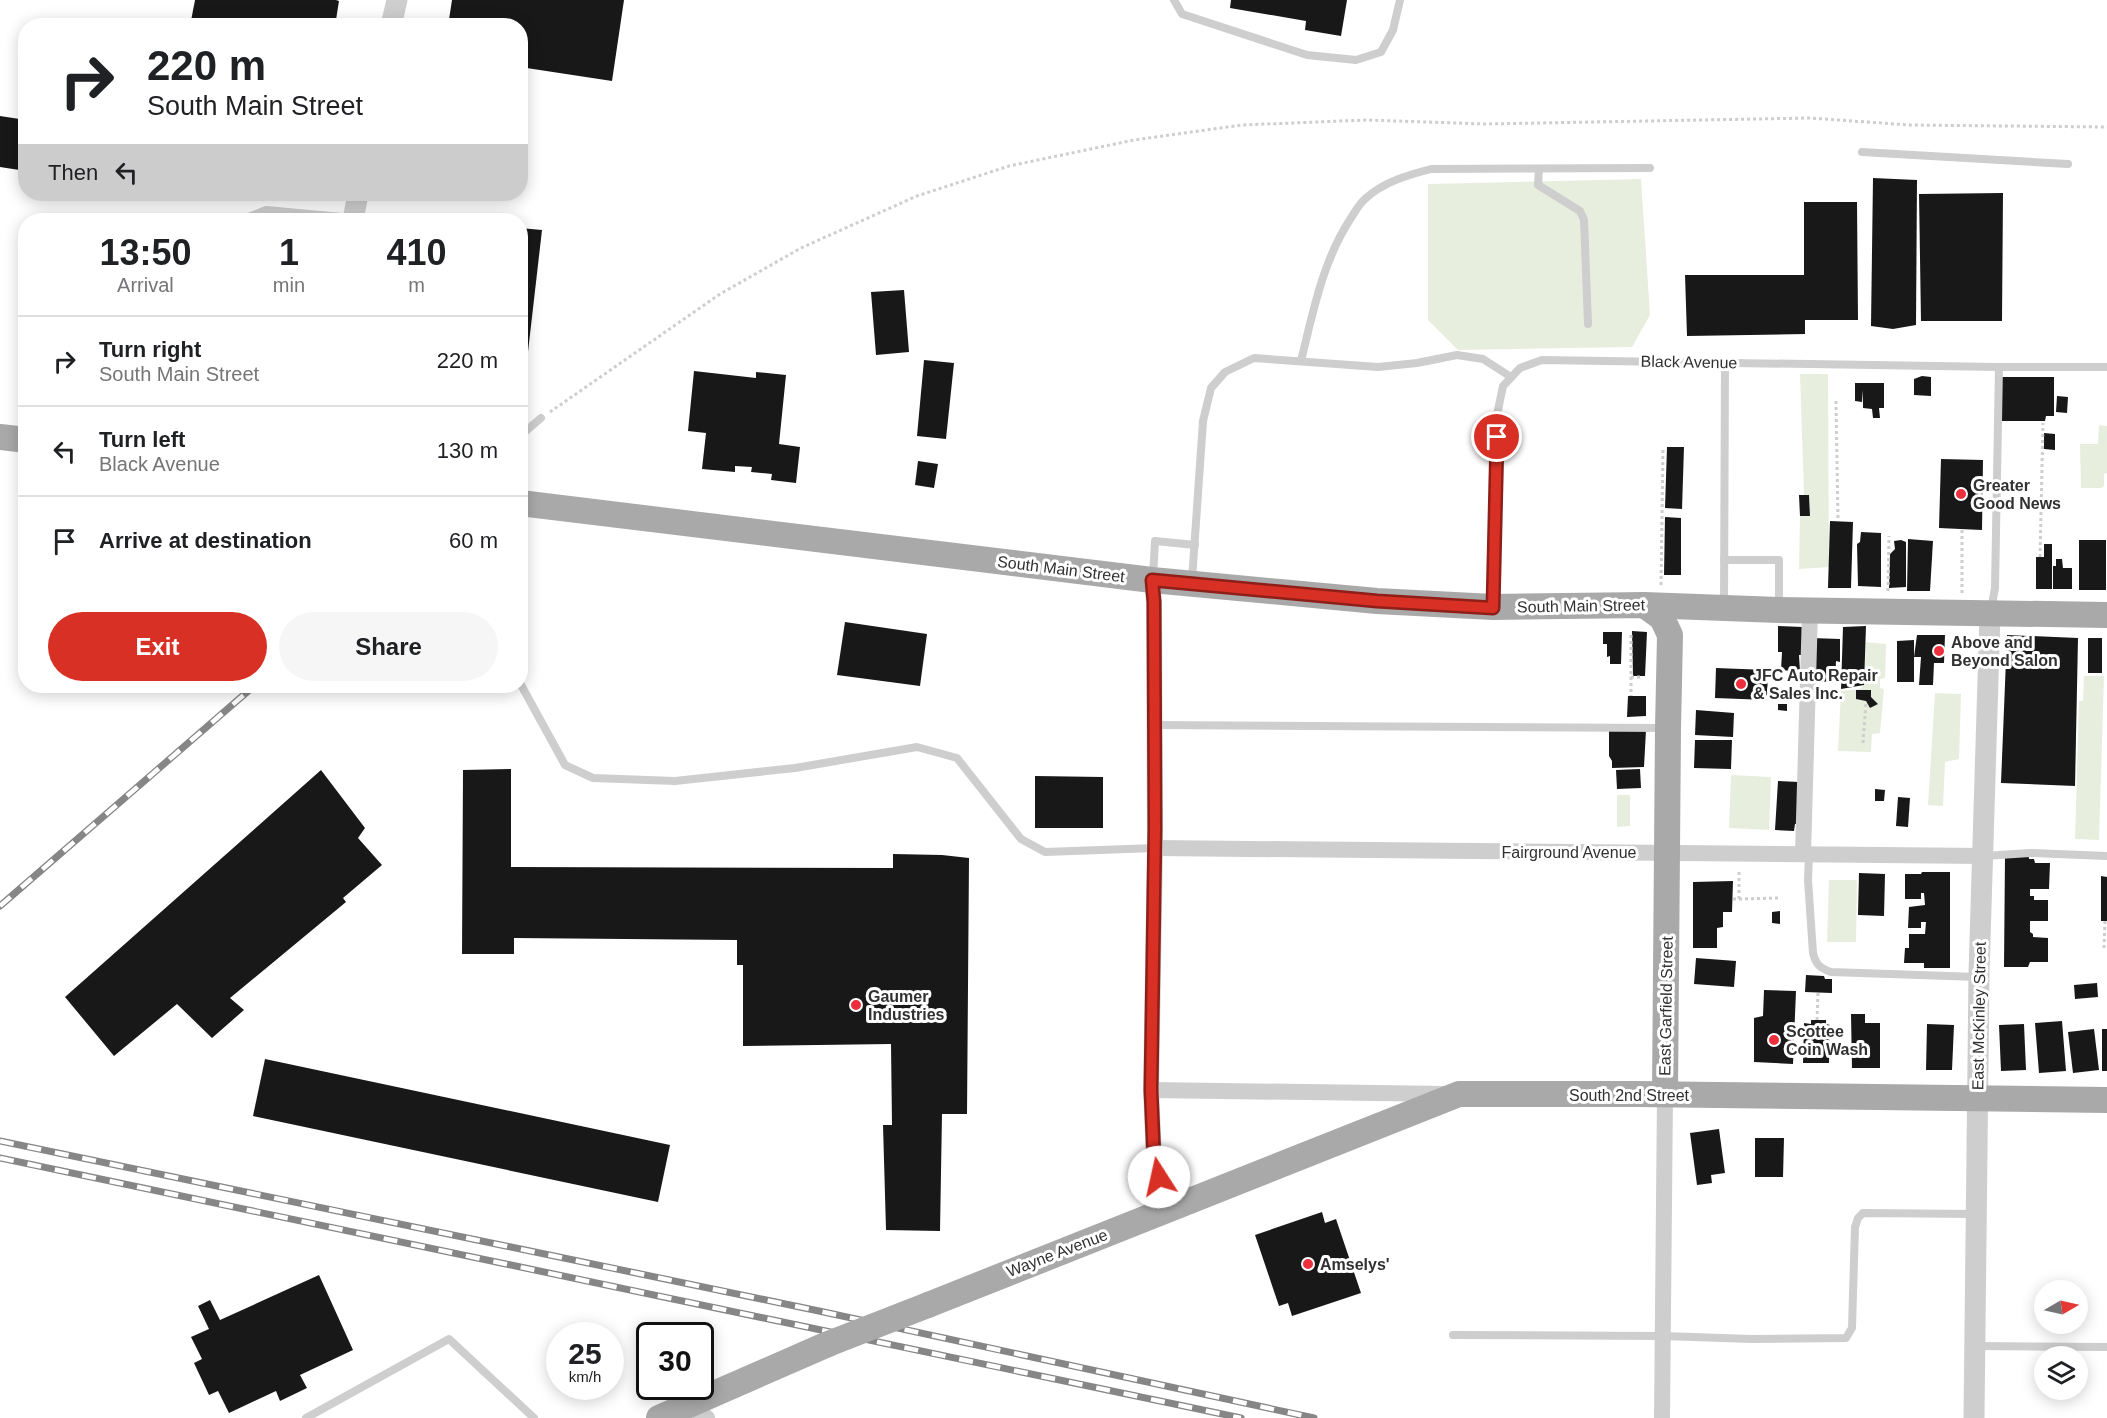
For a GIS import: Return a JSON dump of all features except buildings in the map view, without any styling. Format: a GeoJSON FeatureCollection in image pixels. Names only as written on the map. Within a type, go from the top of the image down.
{"type":"FeatureCollection","features":[{"type":"Feature","properties":{"kind":"main road"},"geometry":{"type":"LineString","coordinates":[[0,437],[18,439]]}},
{"type":"Feature","properties":{"kind":"main road","name":"South Main Street"},"geometry":{"type":"LineString","coordinates":[[528,504],[1152,580],[1377,601],[1493,608],[1653,597],[1692,607],[2107,615]]}},
{"type":"Feature","properties":{"kind":"main road"},"geometry":{"type":"LineString","coordinates":[[1653,597],[1670,635]]}},
{"type":"Feature","properties":{"kind":"main road"},"geometry":{"type":"LineString","coordinates":[[1670,635],[1679,617],[1692,607]]}},
{"type":"Feature","properties":{"kind":"main road","name":"East Garfield Street"},"geometry":{"type":"LineString","coordinates":[[1665,1094],[1670,635]]}},
{"type":"Feature","properties":{"kind":"main road","name":"South 2nd Street"},"geometry":{"type":"LineString","coordinates":[[1459,1094],[1665,1094],[2107,1100]]}},
{"type":"Feature","properties":{"kind":"main road","name":"Wayne Avenue"},"geometry":{"type":"LineString","coordinates":[[658,1418],[697,1411],[828,1344],[1459,1094]]}},
{"type":"Feature","properties":{"kind":"street"},"geometry":{"type":"LineString","coordinates":[[394,18],[397,0]]}},
{"type":"Feature","properties":{"kind":"street"},"geometry":{"type":"LineString","coordinates":[[1152,580],[1155,848],[1151,1090],[1154,1160],[1168,1209]]}},
{"type":"Feature","properties":{"kind":"street"},"geometry":{"type":"LineString","coordinates":[[1806,854],[1810,611]]}},
{"type":"Feature","properties":{"kind":"street","name":"East McKinley Street"},"geometry":{"type":"LineString","coordinates":[[1974,1418],[1979,977],[1990,614]]}},
{"type":"Feature","properties":{"kind":"street","name":"Fairground Avenue"},"geometry":{"type":"LineString","coordinates":[[1155,848],[1983,856]]}},
{"type":"Feature","properties":{"kind":"street","name":"South 2nd Street"},"geometry":{"type":"LineString","coordinates":[[1151,1090],[1459,1094]]}},
{"type":"Feature","properties":{"kind":"street","name":"East Garfield Street"},"geometry":{"type":"LineString","coordinates":[[1662,1418],[1665,1094]]}},
{"type":"Feature","properties":{"kind":"lane"},"geometry":{"type":"LineString","coordinates":[[1174,0],[1182,14],[1192,18],[1307,55],[1356,60],[1381,52],[1393,30],[1400,0]]}},
{"type":"Feature","properties":{"kind":"lane"},"geometry":{"type":"LineString","coordinates":[[1862,152],[2068,164]]}},
{"type":"Feature","properties":{"kind":"lane"},"geometry":{"type":"LineString","coordinates":[[1301,361],[1326,266],[1342,232],[1364,199],[1398,178],[1431,169],[1650,168]]}},
{"type":"Feature","properties":{"kind":"lane"},"geometry":{"type":"LineString","coordinates":[[1539,169],[1538,185],[1580,211],[1584,220],[1588,324]]}},
{"type":"Feature","properties":{"kind":"lane"},"geometry":{"type":"LineString","coordinates":[[258,213],[266,210],[295,213]]}},
{"type":"Feature","properties":{"kind":"lane"},"geometry":{"type":"LineString","coordinates":[[1192,584],[1203,421],[1211,388],[1225,372],[1254,358],[1377,367],[1417,363],[1456,355],[1483,359],[1511,377],[1503,386],[1497,415],[1493,608]]}},
{"type":"Feature","properties":{"kind":"lane","name":"Black Avenue"},"geometry":{"type":"LineString","coordinates":[[1511,377],[1520,368],[1542,360],[1999,368],[2107,367]]}},
{"type":"Feature","properties":{"kind":"lane"},"geometry":{"type":"LineString","coordinates":[[1724,607],[1725,363]]}},
{"type":"Feature","properties":{"kind":"lane"},"geometry":{"type":"LineString","coordinates":[[1990,614],[1995,588],[1999,368]]}},
{"type":"Feature","properties":{"kind":"lane"},"geometry":{"type":"LineString","coordinates":[[528,429],[541,418]]}},
{"type":"Feature","properties":{"kind":"lane"},"geometry":{"type":"LineString","coordinates":[[1152,580],[1155,540],[1195,545]]}},
{"type":"Feature","properties":{"kind":"lane"},"geometry":{"type":"LineString","coordinates":[[1724,560],[1779,560],[1779,610]]}},
{"type":"Feature","properties":{"kind":"lane"},"geometry":{"type":"LineString","coordinates":[[525,693],[565,765],[593,778],[675,781],[795,768],[917,747],[957,758],[1021,839],[1044,852],[1155,848]]}},
{"type":"Feature","properties":{"kind":"lane"},"geometry":{"type":"LineString","coordinates":[[1155,725],[1668,728]]}},
{"type":"Feature","properties":{"kind":"lane"},"geometry":{"type":"LineString","coordinates":[[1983,856],[2030,853],[2107,856]]}},
{"type":"Feature","properties":{"kind":"lane"},"geometry":{"type":"LineString","coordinates":[[1806,854],[1813,953],[1815,963],[1822,969],[1831,972],[1979,977]]}},
{"type":"Feature","properties":{"kind":"lane"},"geometry":{"type":"LineString","coordinates":[[1453,1335],[1846,1338],[1852,1328],[1855,1227],[1858,1218],[1863,1213],[1976,1214]]}},
{"type":"Feature","properties":{"kind":"lane"},"geometry":{"type":"LineString","coordinates":[[306,1418],[449,1339],[534,1418]]}},
{"type":"Feature","properties":{"kind":"lane"},"geometry":{"type":"LineString","coordinates":[[1974,1346],[2107,1347]]}},
{"type":"Feature","properties":{"kind":"path"},"geometry":{"type":"LineString","coordinates":[[541,418],[720,294],[801,249],[916,196],[1009,166],[1134,140],[1242,125],[1367,120],[1485,124],[1810,118],[1909,125],[2107,126]]}},
{"type":"Feature","properties":{"kind":"path"},"geometry":{"type":"LineString","coordinates":[[1836,401],[1838,521]]}},
{"type":"Feature","properties":{"kind":"path"},"geometry":{"type":"LineString","coordinates":[[2040,557],[2043,423]]}},
{"type":"Feature","properties":{"kind":"path"},"geometry":{"type":"LineString","coordinates":[[1653,597],[1663,448]]}},
{"type":"Feature","properties":{"kind":"path"},"geometry":{"type":"LineString","coordinates":[[1962,529],[1962,595]]}},
{"type":"Feature","properties":{"kind":"path"},"geometry":{"type":"LineString","coordinates":[[1888,593],[1889,536]]}},
{"type":"Feature","properties":{"kind":"path"},"geometry":{"type":"LineString","coordinates":[[1630,635],[1631,696]]}},
{"type":"Feature","properties":{"kind":"path"},"geometry":{"type":"LineString","coordinates":[[1631,678],[1643,677]]}},
{"type":"Feature","properties":{"kind":"path"},"geometry":{"type":"LineString","coordinates":[[1863,743],[1866,700]]}},
{"type":"Feature","properties":{"kind":"path"},"geometry":{"type":"LineString","coordinates":[[1739,872],[1739,899]]}},
{"type":"Feature","properties":{"kind":"path"},"geometry":{"type":"LineString","coordinates":[[1733,898],[1780,898]]}},
{"type":"Feature","properties":{"kind":"path"},"geometry":{"type":"LineString","coordinates":[[2104,948],[2105,921]]}},
{"type":"Feature","properties":{"kind":"path"},"geometry":{"type":"LineString","coordinates":[[1817,1020],[1818,992]]}},
{"type":"Feature","properties":{"kind":"green space"},"geometry":{"type":"Polygon","coordinates":[[[1641,179],[1650,315],[1632,347],[1458,350],[1428,320],[1428,184],[1641,179]]]}},
{"type":"Feature","properties":{"kind":"green space"},"geometry":{"type":"Polygon","coordinates":[[[1800,374],[1828,374],[1829,567],[1799,569],[1800,516],[1810,515],[1809,495],[1804,495],[1800,374]]]}},
{"type":"Feature","properties":{"kind":"green space"},"geometry":{"type":"Polygon","coordinates":[[[2099,425],[2107,426],[2107,473],[2104,474],[2104,486],[2081,488],[2080,444],[2098,444],[2099,425]]]}},
{"type":"Feature","properties":{"kind":"green space"},"geometry":{"type":"Polygon","coordinates":[[[1866,642],[1886,644],[1885,678],[1880,679],[1880,688],[1884,689],[1880,733],[1872,734],[1871,752],[1838,751],[1841,691],[1860,689],[1864,685],[1866,642]]]}},
{"type":"Feature","properties":{"kind":"green space"},"geometry":{"type":"Polygon","coordinates":[[[2084,676],[2104,676],[2099,840],[2075,839],[2079,701],[2083,701],[2084,676]]]}},
{"type":"Feature","properties":{"kind":"green space"},"geometry":{"type":"Polygon","coordinates":[[[1935,693],[1961,694],[1959,759],[1945,762],[1943,806],[1928,805],[1935,693]]]}},
{"type":"Feature","properties":{"kind":"green space"},"geometry":{"type":"Polygon","coordinates":[[[1731,775],[1771,777],[1769,830],[1729,828],[1731,775]]]}},
{"type":"Feature","properties":{"kind":"green space"},"geometry":{"type":"Polygon","coordinates":[[[1617,795],[1630,795],[1630,826],[1617,827],[1617,795]]]}},
{"type":"Feature","properties":{"kind":"green space"},"geometry":{"type":"Polygon","coordinates":[[[1829,880],[1857,880],[1856,942],[1827,942],[1829,880]]]}},
{"type":"Feature","properties":{"kind":"railway"},"geometry":{"type":"LineString","coordinates":[[0,906],[246,693]]}},
{"type":"Feature","properties":{"kind":"railway"},"geometry":{"type":"LineString","coordinates":[[0,1141],[819,1311],[1314,1418]]}},
{"type":"Feature","properties":{"kind":"railway"},"geometry":{"type":"LineString","coordinates":[[0,1158],[1241,1418]]}},
{"type":"Feature","properties":{"kind":"place","name":"Greater Good News"},"geometry":{"type":"Point","coordinates":[1961,494]}},
{"type":"Feature","properties":{"kind":"place","name":"Above and Beyond Salon"},"geometry":{"type":"Point","coordinates":[1939,651]}},
{"type":"Feature","properties":{"kind":"place","name":"JFC Auto Repair & Sales Inc."},"geometry":{"type":"Point","coordinates":[1741,684]}},
{"type":"Feature","properties":{"kind":"place","name":"Gaumer Industries"},"geometry":{"type":"Point","coordinates":[856,1005]}},
{"type":"Feature","properties":{"kind":"place","name":"Scottee Coin Wash"},"geometry":{"type":"Point","coordinates":[1774,1040]}},
{"type":"Feature","properties":{"kind":"place","name":"Amselys'"},"geometry":{"type":"Point","coordinates":[1308,1264]}},
{"type":"Feature","properties":{"kind":"route"},"geometry":{"type":"LineString","coordinates":[[1159,1177],[1154,1160],[1151,1090],[1155,827],[1152,580],[1377,601],[1493,608],[1497,437]]}}]}
